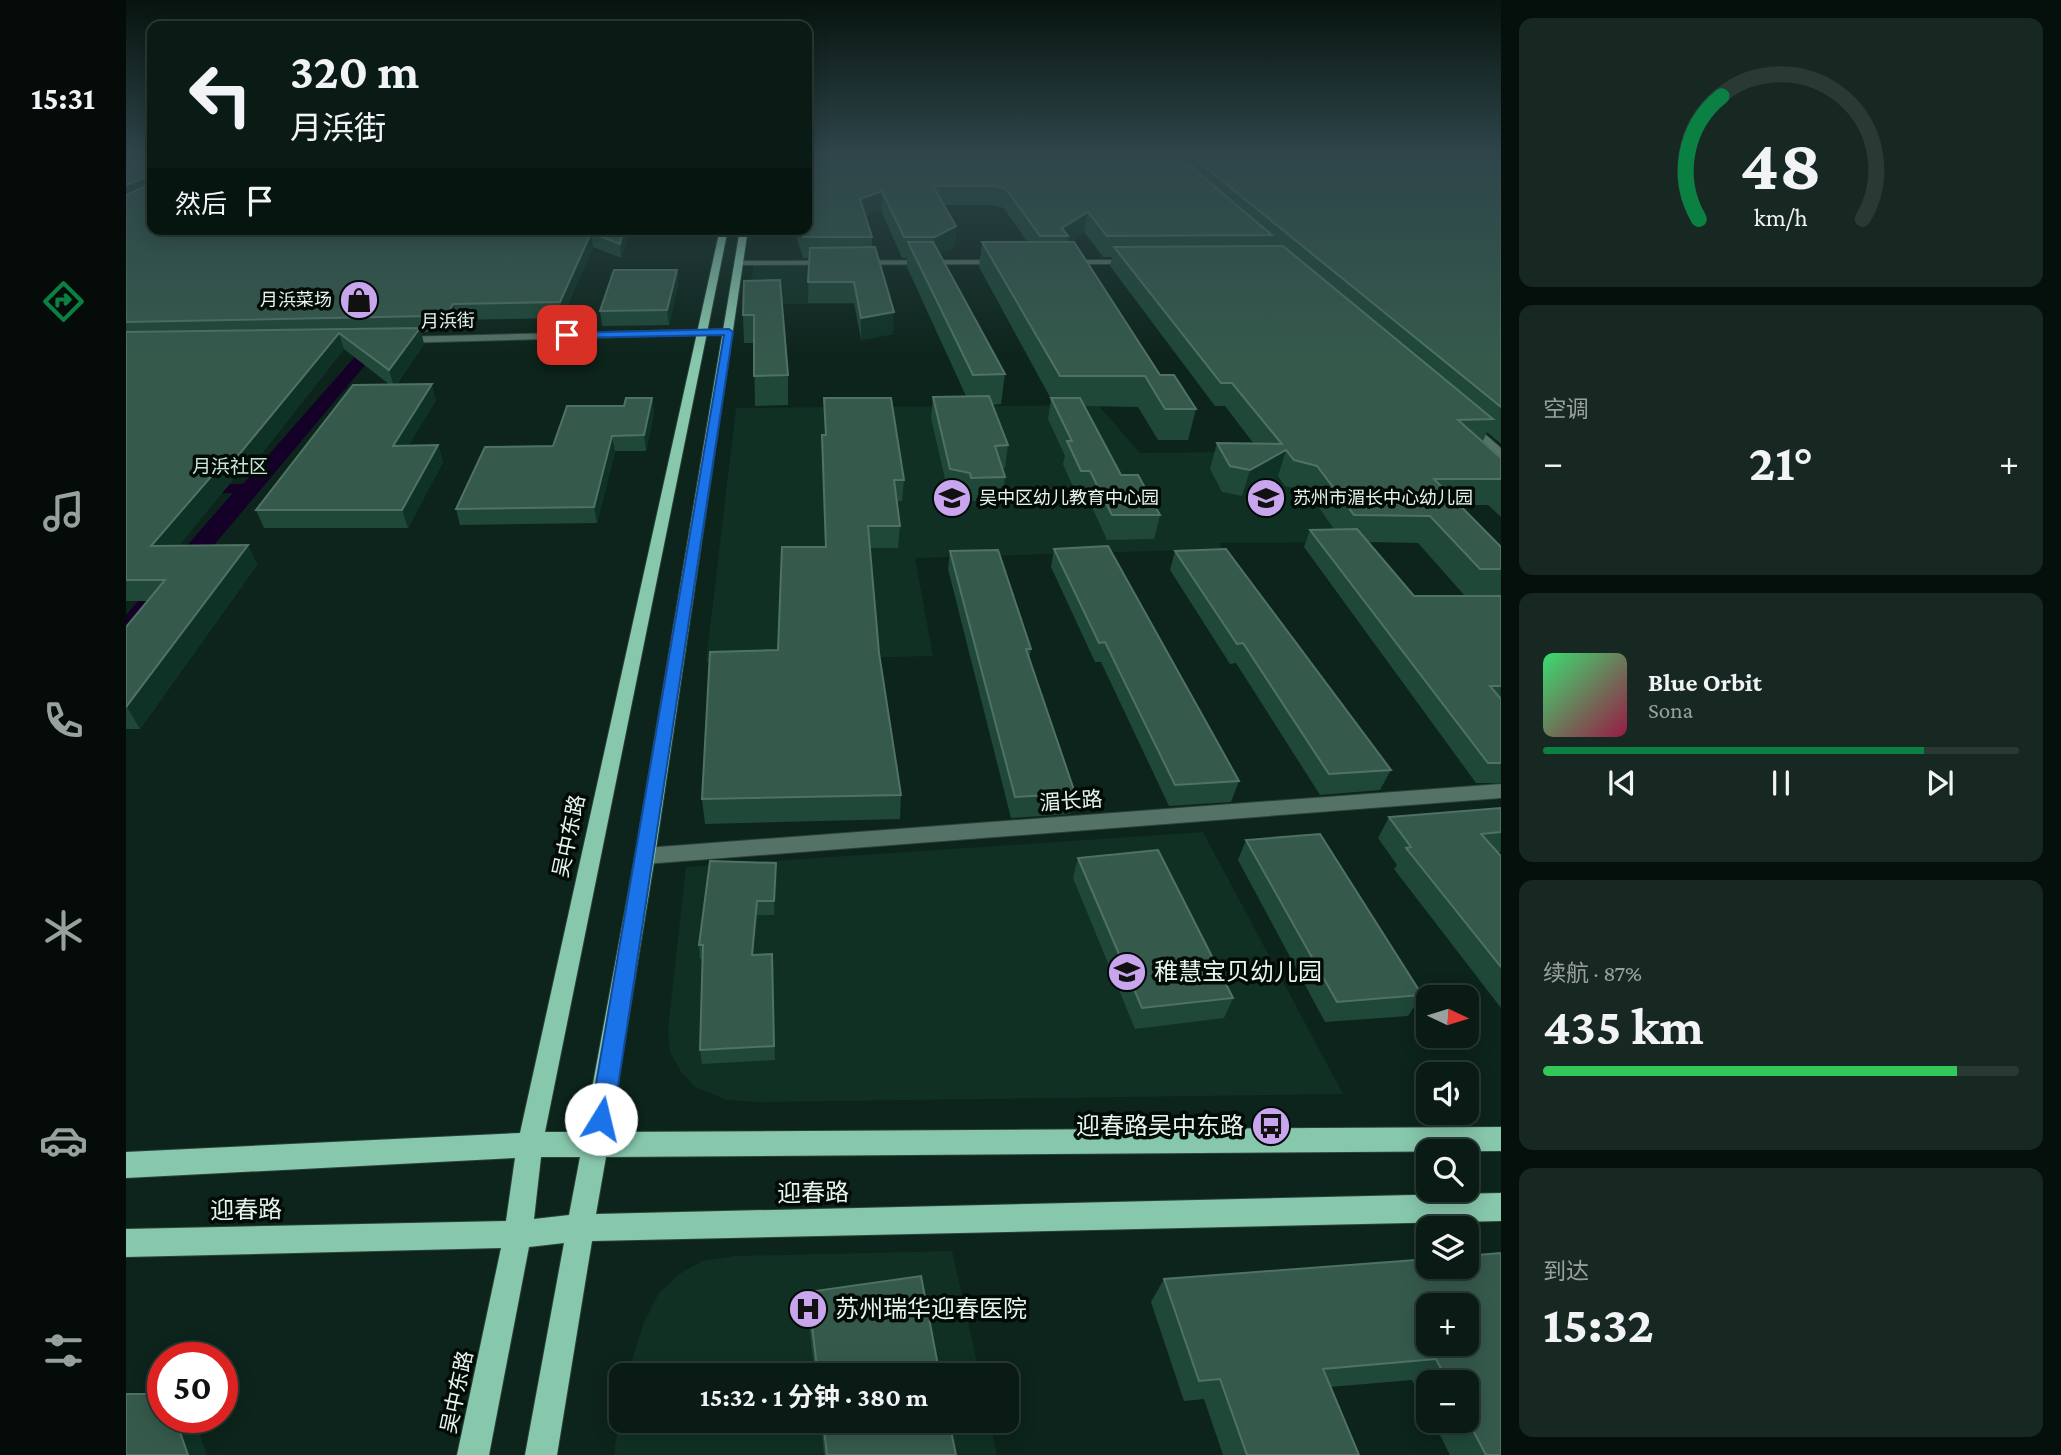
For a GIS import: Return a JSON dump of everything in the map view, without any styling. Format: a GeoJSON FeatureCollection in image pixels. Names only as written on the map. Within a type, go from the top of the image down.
{"type":"FeatureCollection","features":[{"type":"Feature","properties":{"kind":"main road","name":"吴中东路"},"geometry":{"type":"LineString","coordinates":[[473,1455],[518,1234],[530,1145],[723,235]]}},
{"type":"Feature","properties":{"kind":"main road"},"geometry":{"type":"LineString","coordinates":[[541,1455],[579,1228],[597,1145],[645,856],[743,235]]}},
{"type":"Feature","properties":{"kind":"main road"},"geometry":{"type":"LineString","coordinates":[[126,1164],[530,1145],[1501,1139]]}},
{"type":"Feature","properties":{"kind":"main road","name":"迎春路"},"geometry":{"type":"LineString","coordinates":[[126,1243],[518,1234],[579,1228],[1501,1207]]}},
{"type":"Feature","properties":{"kind":"street"},"geometry":{"type":"LineString","coordinates":[[1058,262],[1141,261]]}},
{"type":"Feature","properties":{"kind":"street"},"geometry":{"type":"LineString","coordinates":[[738,263],[1016,262]]}},
{"type":"Feature","properties":{"kind":"street","name":"月浜街"},"geometry":{"type":"LineString","coordinates":[[390,340],[729,332]]}},
{"type":"Feature","properties":{"kind":"street"},"geometry":{"type":"LineString","coordinates":[[1459,418],[1501,454]]}},
{"type":"Feature","properties":{"kind":"street","name":"湄长路"},"geometry":{"type":"LineString","coordinates":[[645,856],[1501,791]]}},
{"type":"Feature","properties":{"kind":"shaded area"},"geometry":{"type":"Polygon","coordinates":[[[852,264],[856,304],[748,304],[754,265],[852,264]]]}},
{"type":"Feature","properties":{"kind":"shaded area"},"geometry":{"type":"Polygon","coordinates":[[[359,352],[376,352],[126,650],[126,615],[233,493],[126,495],[126,487],[243,484],[359,352]]]}},
{"type":"Feature","properties":{"kind":"shaded area","name":"吴中区幼儿教育中心园"},"geometry":{"type":"Polygon","coordinates":[[[1098,405],[1140,453],[1314,451],[1390,542],[1219,543],[1223,549],[915,558],[933,656],[706,662],[736,408],[1098,405]]]}},
{"type":"Feature","properties":{"kind":"shaded area"},"geometry":{"type":"Polygon","coordinates":[[[1203,832],[1343,1094],[758,1102],[727,1100],[695,1087],[681,1072],[670,1052],[668,1029],[686,867],[1203,832]]]}},
{"type":"Feature","properties":{"kind":"shaded area","name":"苏州瑞华迎春医院"},"geometry":{"type":"Polygon","coordinates":[[[952,1251],[977,1363],[631,1363],[643,1325],[659,1293],[679,1274],[702,1261],[735,1256],[952,1251]]]}},
{"type":"Feature","properties":{"kind":"shaded area"},"geometry":{"type":"Polygon","coordinates":[[[617,1433],[992,1433],[997,1455],[614,1455],[617,1433]]]}},
{"type":"Feature","properties":{"kind":"building"},"geometry":{"type":"Polygon","coordinates":[[[126,222],[147,222],[147,235],[590,235],[560,302],[453,304],[448,313],[430,313],[429,316],[126,322],[126,222]]]}},
{"type":"Feature","properties":{"kind":"building"},"geometry":{"type":"Polygon","coordinates":[[[812,222],[867,222],[872,237],[802,235],[812,235],[812,222]]]}},
{"type":"Feature","properties":{"kind":"building"},"geometry":{"type":"Polygon","coordinates":[[[897,222],[954,222],[956,226],[935,237],[904,237],[897,222]]]}},
{"type":"Feature","properties":{"kind":"building"},"geometry":{"type":"Polygon","coordinates":[[[1030,222],[1072,222],[1062,228],[1068,236],[1040,236],[1030,222]]]}},
{"type":"Feature","properties":{"kind":"building"},"geometry":{"type":"Polygon","coordinates":[[[1096,222],[1256,222],[1272,235],[1107,236],[1096,222]]]}},
{"type":"Feature","properties":{"kind":"building"},"geometry":{"type":"Polygon","coordinates":[[[1273,222],[1501,222],[1501,407],[1273,222]]]}},
{"type":"Feature","properties":{"kind":"building"},"geometry":{"type":"Polygon","coordinates":[[[596,235],[622,235],[620,244],[596,235]]]}},
{"type":"Feature","properties":{"kind":"building"},"geometry":{"type":"Polygon","coordinates":[[[908,242],[933,242],[1005,374],[973,375],[908,242]]]}},
{"type":"Feature","properties":{"kind":"building"},"geometry":{"type":"Polygon","coordinates":[[[982,242],[1074,242],[1160,375],[1174,375],[1196,409],[1165,409],[1145,376],[1060,376],[982,242]]]}},
{"type":"Feature","properties":{"kind":"building"},"geometry":{"type":"Polygon","coordinates":[[[1283,246],[1493,419],[1458,420],[1501,458],[1501,479],[1434,479],[1501,547],[1501,569],[1480,569],[1430,516],[1354,515],[1317,466],[1294,460],[1286,450],[1250,470],[1230,466],[1217,443],[1282,444],[1232,383],[1221,383],[1114,247],[1283,246]]]}},
{"type":"Feature","properties":{"kind":"building"},"geometry":{"type":"Polygon","coordinates":[[[875,247],[894,312],[861,318],[854,282],[808,282],[810,248],[875,247]]]}},
{"type":"Feature","properties":{"kind":"building"},"geometry":{"type":"Polygon","coordinates":[[[614,270],[677,270],[667,310],[600,311],[614,270]]]}},
{"type":"Feature","properties":{"kind":"building"},"geometry":{"type":"Polygon","coordinates":[[[780,280],[788,375],[754,376],[754,315],[743,315],[744,281],[780,280]]]}},
{"type":"Feature","properties":{"kind":"building"},"geometry":{"type":"Polygon","coordinates":[[[420,328],[389,370],[339,333],[237,457],[228,457],[151,546],[248,545],[126,707],[126,627],[165,580],[126,580],[126,332],[420,328]]]}},
{"type":"Feature","properties":{"kind":"building"},"geometry":{"type":"Polygon","coordinates":[[[432,384],[393,446],[438,445],[402,510],[256,510],[353,385],[432,384]]]}},
{"type":"Feature","properties":{"kind":"building"},"geometry":{"type":"Polygon","coordinates":[[[989,396],[1008,445],[995,446],[1005,477],[971,478],[970,473],[950,469],[933,397],[989,396]]]}},
{"type":"Feature","properties":{"kind":"building"},"geometry":{"type":"Polygon","coordinates":[[[626,398],[652,398],[644,435],[612,436],[594,507],[456,509],[485,447],[553,446],[567,406],[624,406],[626,398]]]}},
{"type":"Feature","properties":{"kind":"building"},"geometry":{"type":"Polygon","coordinates":[[[824,398],[891,398],[904,480],[894,480],[900,526],[868,526],[879,653],[901,795],[702,799],[710,652],[778,650],[782,547],[826,547],[822,435],[826,435],[824,398]]]}},
{"type":"Feature","properties":{"kind":"building"},"geometry":{"type":"Polygon","coordinates":[[[1051,398],[1080,398],[1121,475],[1138,475],[1160,515],[1112,515],[1090,471],[1081,471],[1067,441],[1072,441],[1051,398]]]}},
{"type":"Feature","properties":{"kind":"building"},"geometry":{"type":"Polygon","coordinates":[[[1357,529],[1414,596],[1501,596],[1501,686],[1490,686],[1501,699],[1501,763],[1488,763],[1310,530],[1357,529]]]}},
{"type":"Feature","properties":{"kind":"building"},"geometry":{"type":"Polygon","coordinates":[[[1108,546],[1239,781],[1175,785],[1105,642],[1099,643],[1054,549],[1108,546]]]}},
{"type":"Feature","properties":{"kind":"building"},"geometry":{"type":"Polygon","coordinates":[[[1226,549],[1391,770],[1329,774],[1243,643],[1237,644],[1175,551],[1226,549]]]}},
{"type":"Feature","properties":{"kind":"building"},"geometry":{"type":"Polygon","coordinates":[[[998,550],[1031,649],[1026,649],[1075,793],[1015,797],[950,551],[998,550]]]}},
{"type":"Feature","properties":{"kind":"building"},"geometry":{"type":"Polygon","coordinates":[[[1501,808],[1501,832],[1481,834],[1501,856],[1501,967],[1406,848],[1411,847],[1389,817],[1501,808]]]}},
{"type":"Feature","properties":{"kind":"building"},"geometry":{"type":"Polygon","coordinates":[[[1320,834],[1416,986],[1416,995],[1337,1002],[1246,840],[1320,834]]]}},
{"type":"Feature","properties":{"kind":"building"},"geometry":{"type":"Polygon","coordinates":[[[1158,850],[1233,998],[1142,1008],[1078,858],[1158,850]]]}},
{"type":"Feature","properties":{"kind":"building"},"geometry":{"type":"Polygon","coordinates":[[[710,861],[776,863],[774,901],[757,901],[752,955],[772,954],[774,1046],[700,1050],[703,945],[699,945],[710,861]]]}},
{"type":"Feature","properties":{"kind":"building"},"geometry":{"type":"Polygon","coordinates":[[[1501,1253],[1501,1455],[1486,1455],[1474,1433],[1479,1433],[1479,1370],[1442,1370],[1436,1359],[1323,1369],[1359,1455],[1247,1455],[1220,1379],[1199,1381],[1164,1279],[1416,1260],[1416,1279],[1479,1279],[1479,1255],[1501,1253]]]}},
{"type":"Feature","properties":{"kind":"building"},"geometry":{"type":"Polygon","coordinates":[[[921,1276],[938,1363],[816,1363],[808,1292],[921,1276]]]}},
{"type":"Feature","properties":{"kind":"building"},"geometry":{"type":"Polygon","coordinates":[[[126,1394],[147,1394],[147,1433],[180,1433],[188,1455],[126,1455],[126,1394]]]}},
{"type":"Feature","properties":{"kind":"building"},"geometry":{"type":"Polygon","coordinates":[[[824,1433],[951,1433],[956,1455],[827,1455],[824,1433]]]}},
{"type":"Feature","properties":{"kind":"place","name":"月浜菜场"},"geometry":{"type":"Point","coordinates":[359,300]}},
{"type":"Feature","properties":{"kind":"place","name":"吴中区幼儿教育中心园"},"geometry":{"type":"Point","coordinates":[952,498]}},
{"type":"Feature","properties":{"kind":"place","name":"苏州市湄长中心幼儿园"},"geometry":{"type":"Point","coordinates":[1266,498]}},
{"type":"Feature","properties":{"kind":"place","name":"稚慧宝贝幼儿园"},"geometry":{"type":"Point","coordinates":[1127,972]}},
{"type":"Feature","properties":{"kind":"place","name":"迎春路吴中东路"},"geometry":{"type":"Point","coordinates":[1271,1126]}},
{"type":"Feature","properties":{"kind":"place","name":"苏州瑞华迎春医院"},"geometry":{"type":"Point","coordinates":[808,1309]}},
{"type":"Feature","properties":{"kind":"district","name":"月浜社区"},"geometry":{"type":"Point","coordinates":[230,466]}},
{"type":"Feature","properties":{"kind":"route"},"geometry":{"type":"LineString","coordinates":[[567,335],[729,332],[601,1119]]}}]}
